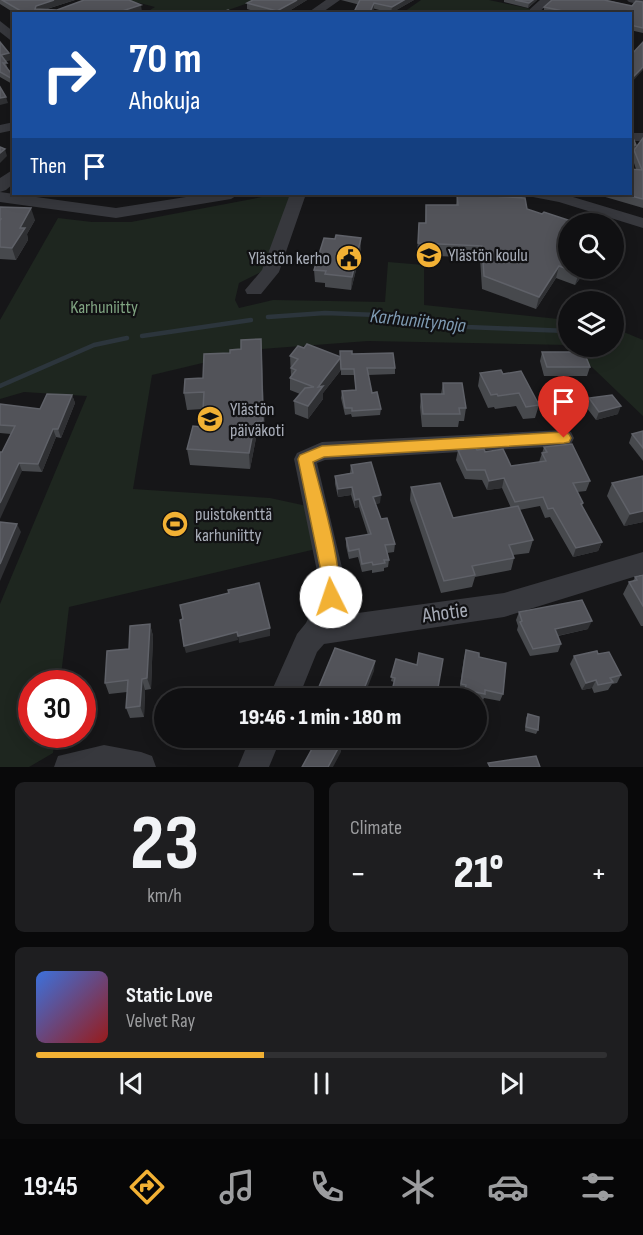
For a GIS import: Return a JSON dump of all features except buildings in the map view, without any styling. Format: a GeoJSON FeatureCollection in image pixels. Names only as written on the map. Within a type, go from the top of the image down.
{"type":"FeatureCollection","features":[{"type":"Feature","properties":{"kind":"street"},"geometry":{"type":"LineString","coordinates":[[314,12],[334,0]]}},
{"type":"Feature","properties":{"kind":"street"},"geometry":{"type":"LineString","coordinates":[[534,11],[547,0]]}},
{"type":"Feature","properties":{"kind":"street"},"geometry":{"type":"LineString","coordinates":[[633,0],[643,2]]}},
{"type":"Feature","properties":{"kind":"street"},"geometry":{"type":"LineString","coordinates":[[0,24],[12,38]]}},
{"type":"Feature","properties":{"kind":"street"},"geometry":{"type":"LineString","coordinates":[[0,187],[12,176]]}},
{"type":"Feature","properties":{"kind":"street"},"geometry":{"type":"LineString","coordinates":[[0,197],[116,213],[225,195]]}},
{"type":"Feature","properties":{"kind":"street"},"geometry":{"type":"LineString","coordinates":[[254,290],[270,272],[298,195]]}},
{"type":"Feature","properties":{"kind":"street"},"geometry":{"type":"LineString","coordinates":[[544,195],[573,201],[643,222]]}},
{"type":"Feature","properties":{"kind":"street"},"geometry":{"type":"LineString","coordinates":[[288,688],[307,644],[316,633],[331,597],[331,576],[305,459],[322,451],[564,438]]}},
{"type":"Feature","properties":{"kind":"street","name":"Ahotie"},"geometry":{"type":"LineString","coordinates":[[316,633],[504,604],[643,563]]}},
{"type":"Feature","properties":{"kind":"street"},"geometry":{"type":"LineString","coordinates":[[254,767],[262,748]]}},
{"type":"Feature","properties":{"kind":"street"},"geometry":{"type":"LineString","coordinates":[[69,767],[104,760],[141,767]]}},
{"type":"Feature","properties":{"kind":"green space"},"geometry":{"type":"Polygon","coordinates":[[[128,0],[257,0],[223,12],[147,12],[155,7],[128,0]]]}},
{"type":"Feature","properties":{"kind":"green space"},"geometry":{"type":"Polygon","coordinates":[[[421,0],[489,0],[544,12],[404,12],[421,0]]]}},
{"type":"Feature","properties":{"kind":"green space","name":"Karhuniitty"},"geometry":{"type":"Polygon","coordinates":[[[273,195],[292,195],[267,269],[239,283],[235,300],[239,308],[273,300],[385,302],[388,262],[424,265],[424,305],[558,319],[558,345],[368,341],[261,349],[152,375],[133,489],[270,498],[307,506],[316,549],[69,607],[62,670],[18,670],[18,748],[54,748],[53,753],[29,767],[0,767],[0,604],[87,396],[24,392],[0,399],[0,320],[58,218],[92,222],[131,222],[273,195]]]}},
{"type":"Feature","properties":{"kind":"green space"},"geometry":{"type":"Polygon","coordinates":[[[624,332],[643,340],[643,416],[581,357],[624,357],[624,332]]]}},
{"type":"Feature","properties":{"kind":"waterway","name":"Karhuniitynoja"},"geometry":{"type":"LineString","coordinates":[[268,317],[325,313],[378,315],[467,327],[558,331]]}},
{"type":"Feature","properties":{"kind":"waterway","name":"Karhuniitynoja"},"geometry":{"type":"LineString","coordinates":[[142,336],[251,320]]}},
{"type":"Feature","properties":{"kind":"waterway","name":"Karhuniitynoja"},"geometry":{"type":"LineString","coordinates":[[0,386],[94,345],[127,338]]}},
{"type":"Feature","properties":{"kind":"place","name":"Ylästön koulu"},"geometry":{"type":"Point","coordinates":[429,255]}},
{"type":"Feature","properties":{"kind":"place","name":"Ylästön kerho"},"geometry":{"type":"Point","coordinates":[349,258]}},
{"type":"Feature","properties":{"kind":"place","name":"Ylästön päiväkoti"},"geometry":{"type":"Point","coordinates":[210,419]}},
{"type":"Feature","properties":{"kind":"place","name":"puistokenttä karhuniitty"},"geometry":{"type":"Point","coordinates":[175,524]}},
{"type":"Feature","properties":{"kind":"route"},"geometry":{"type":"LineString","coordinates":[[331,597],[331,576],[305,459],[322,451],[564,438]]}}]}
